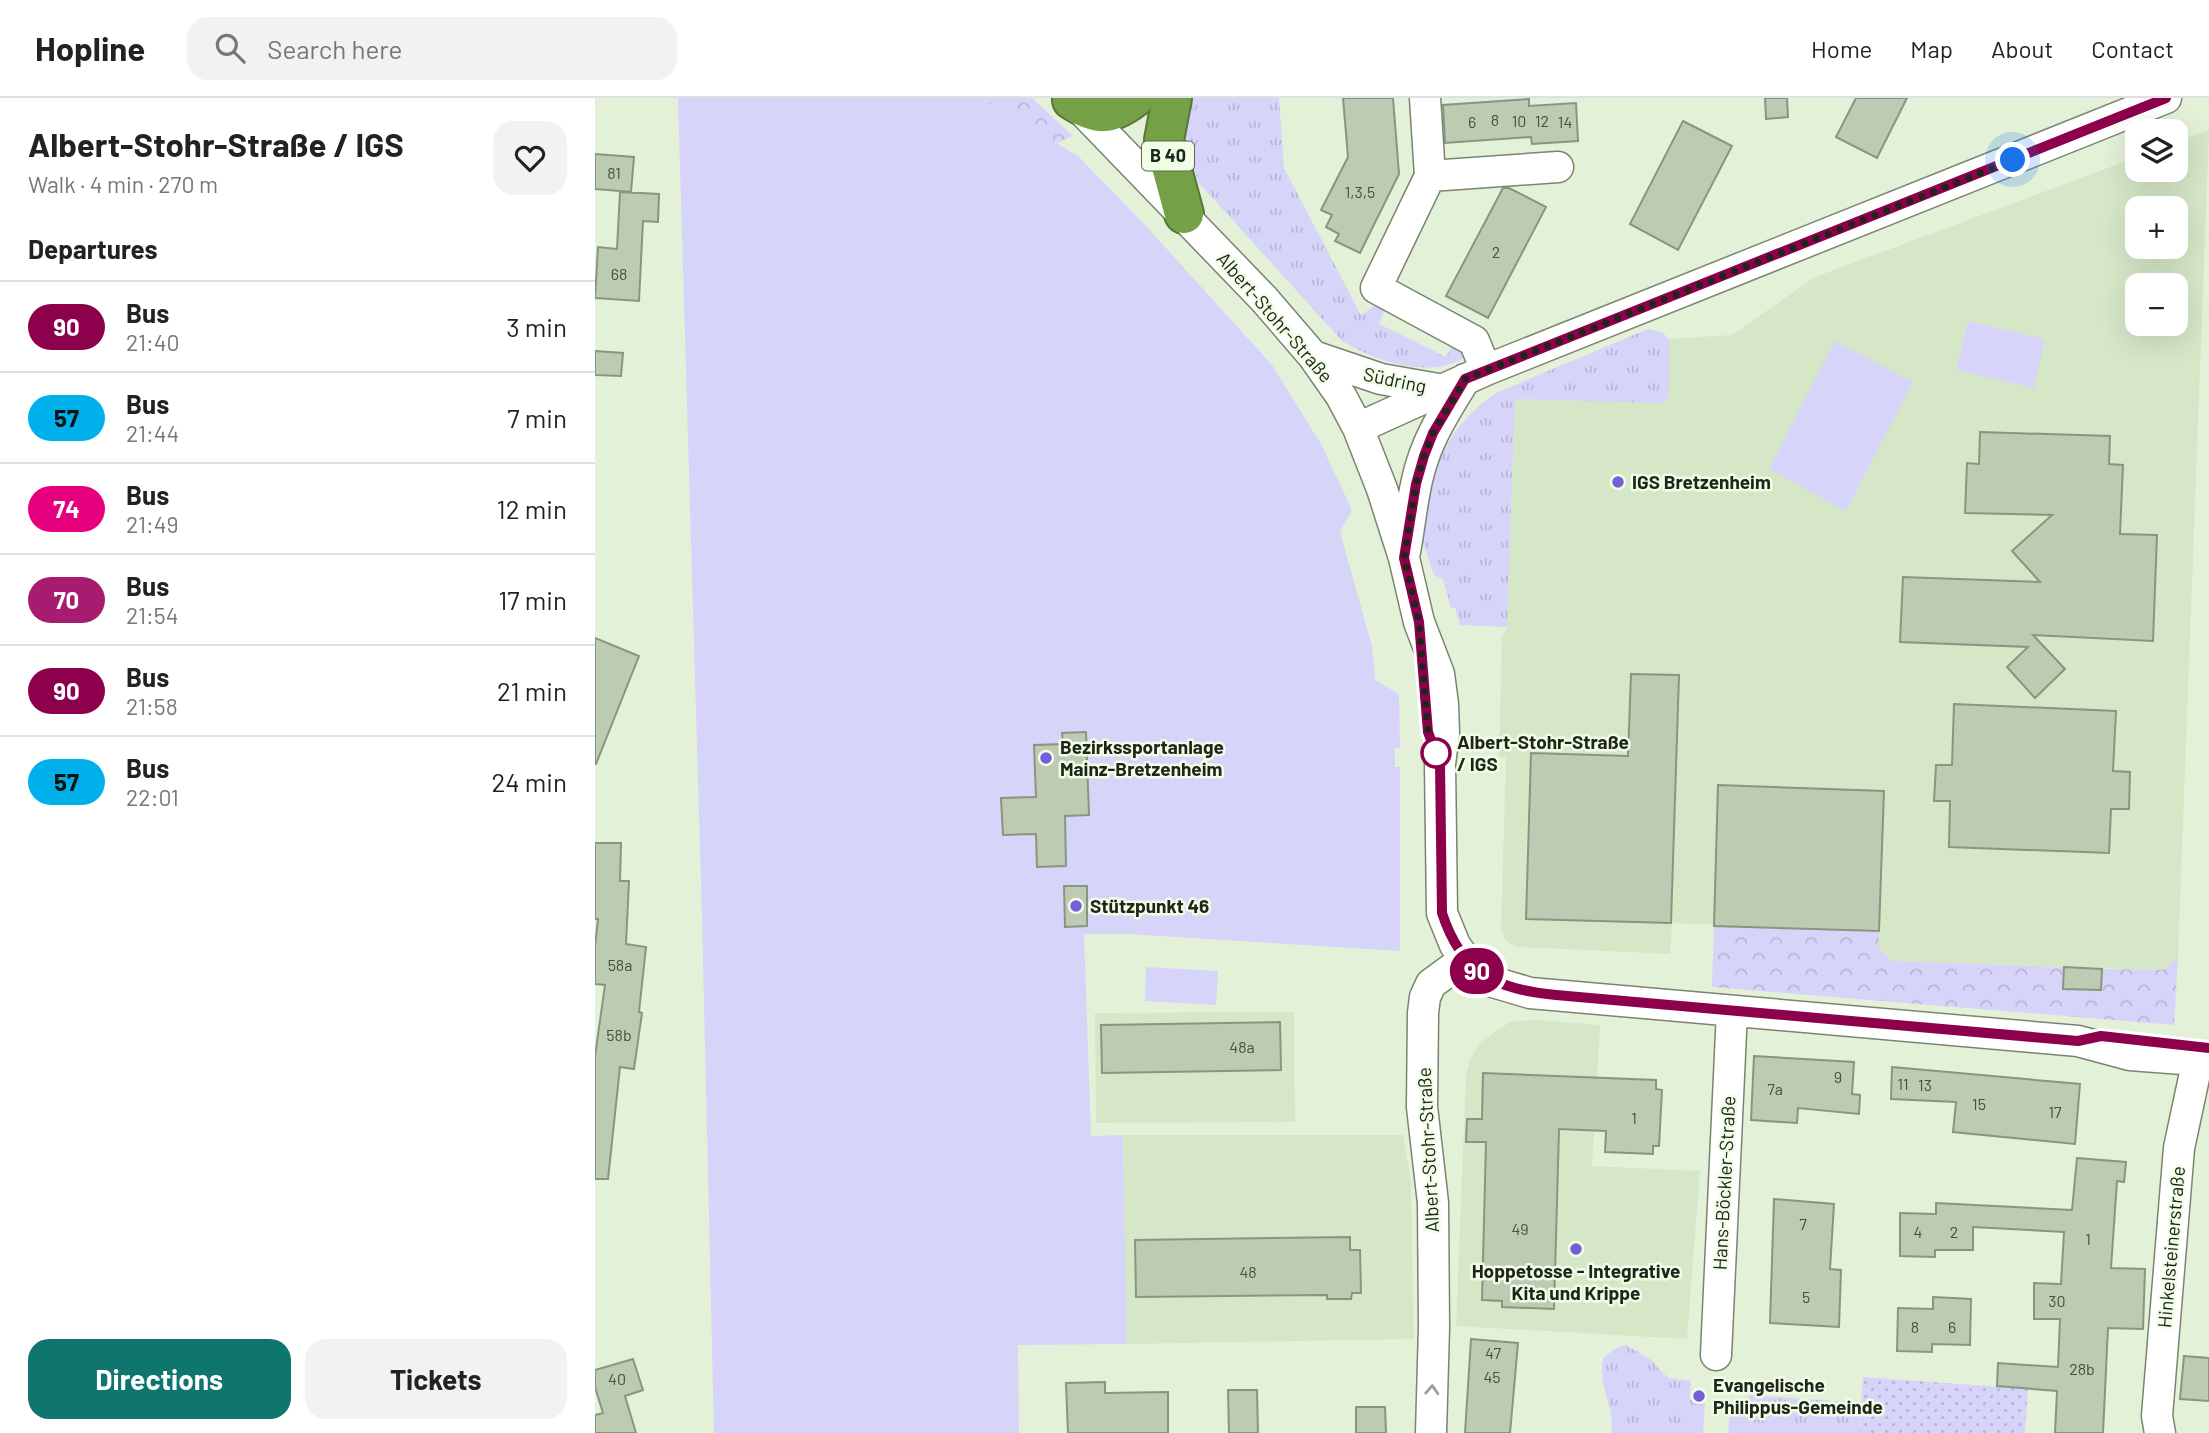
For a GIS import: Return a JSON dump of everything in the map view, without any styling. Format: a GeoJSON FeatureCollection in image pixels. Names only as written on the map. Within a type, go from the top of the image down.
{"type":"FeatureCollection","features":[{"type":"Feature","properties":{"kind":"highway"},"geometry":{"type":"LineString","coordinates":[[1072,99],[1087,110],[1106,113],[1134,98]]}},
{"type":"Feature","properties":{"kind":"highway","name":"B 40"},"geometry":{"type":"LineString","coordinates":[[1171,98],[1164,140],[1184,214]]}},
{"type":"Feature","properties":{"kind":"street"},"geometry":{"type":"LineString","coordinates":[[1425,98],[1430,176],[1376,288],[1474,341],[1463,379]]}},
{"type":"Feature","properties":{"kind":"street","name":"Südring"},"geometry":{"type":"LineString","coordinates":[[1358,428],[1463,379],[2166,98]]}},
{"type":"Feature","properties":{"kind":"street","name":"Albert-Stohr-Straße"},"geometry":{"type":"LineString","coordinates":[[1072,99],[1184,214],[1314,356],[1341,396],[1358,428],[1382,489],[1404,558],[1419,622],[1428,732],[1440,764],[1442,913],[1465,959],[1431,984],[1425,997],[1423,1013],[1422,1107],[1433,1203],[1431,1433]]}},
{"type":"Feature","properties":{"kind":"street"},"geometry":{"type":"LineString","coordinates":[[1430,176],[1558,167]]}},
{"type":"Feature","properties":{"kind":"street","name":"Südring"},"geometry":{"type":"LineString","coordinates":[[1314,356],[1381,379],[1463,379]]}},
{"type":"Feature","properties":{"kind":"street","name":"Südring"},"geometry":{"type":"LineString","coordinates":[[1404,558],[1416,484],[1424,456],[1433,433],[1463,379]]}},
{"type":"Feature","properties":{"kind":"street"},"geometry":{"type":"LineString","coordinates":[[1465,959],[1493,982],[1530,993],[2078,1041],[2130,1055],[2202,1061]]}},
{"type":"Feature","properties":{"kind":"street","name":"Hans-Böckler-Straße"},"geometry":{"type":"LineString","coordinates":[[1716,1354],[1732,1011]]}},
{"type":"Feature","properties":{"kind":"street","name":"Hinkelsteinerstraße"},"geometry":{"type":"LineString","coordinates":[[2160,1433],[2157,1416],[2179,1148],[2195,1073],[2202,1061]]}},
{"type":"Feature","properties":{"kind":"shaded area"},"geometry":{"type":"Polygon","coordinates":[[[2209,130],[2178,957],[2163,970],[1893,961],[1879,949],[1879,931],[1672,923],[1670,954],[1518,947],[1510,944],[1504,937],[1501,929],[1506,758],[1499,756],[1502,636],[1507,627],[1515,399],[1664,402],[1669,396],[1669,339],[1732,335],[1815,277],[2125,161],[2125,182],[2188,182],[2188,137],[2209,130]]]}},
{"type":"Feature","properties":{"kind":"shaded area"},"geometry":{"type":"Polygon","coordinates":[[[1294,1012],[1295,1122],[1096,1123],[1095,1013],[1294,1012]]]}},
{"type":"Feature","properties":{"kind":"shaded area","name":"Hoppetosse - Integrative Kita und Krippe"},"geometry":{"type":"Polygon","coordinates":[[[1538,1020],[1600,1025],[1592,1166],[1700,1171],[1687,1339],[1456,1326],[1466,1075],[1470,1059],[1481,1043],[1512,1021],[1538,1020]]]}},
{"type":"Feature","properties":{"kind":"shaded area"},"geometry":{"type":"Polygon","coordinates":[[[1123,1135],[1403,1135],[1411,1181],[1414,1339],[1127,1344],[1123,1135]]]}},
{"type":"Feature","properties":{"kind":"green space","name":"Bezirkssportanlage Mainz-Bretzenheim"},"geometry":{"type":"Polygon","coordinates":[[[678,98],[979,98],[1079,157],[1146,226],[1272,365],[1321,444],[1352,510],[1340,532],[1372,646],[1375,680],[1399,694],[1400,748],[1395,748],[1395,767],[1400,767],[1400,951],[1127,934],[1084,934],[1091,1136],[1123,1135],[1127,1344],[1018,1345],[1019,1433],[714,1433],[678,98]]]}},
{"type":"Feature","properties":{"kind":"green space"},"geometry":{"type":"Polygon","coordinates":[[[979,98],[1032,98],[1073,136],[1057,143],[979,98]]]}},
{"type":"Feature","properties":{"kind":"green space"},"geometry":{"type":"Polygon","coordinates":[[[1180,98],[1279,98],[1284,168],[1361,315],[1379,303],[1386,307],[1379,324],[1446,357],[1455,341],[1466,357],[1452,364],[1436,367],[1403,365],[1370,355],[1342,341],[1199,183],[1189,157],[1180,98]]]}},
{"type":"Feature","properties":{"kind":"green space"},"geometry":{"type":"Polygon","coordinates":[[[1968,321],[2045,339],[2034,388],[1956,370],[1968,321]]]}},
{"type":"Feature","properties":{"kind":"green space"},"geometry":{"type":"Polygon","coordinates":[[[1648,329],[1663,333],[1669,339],[1669,396],[1666,401],[1515,399],[1507,627],[1460,625],[1455,608],[1451,608],[1443,579],[1434,575],[1421,529],[1423,511],[1439,461],[1453,435],[1473,412],[1498,392],[1648,329]]]}},
{"type":"Feature","properties":{"kind":"green space"},"geometry":{"type":"Polygon","coordinates":[[[1835,341],[1913,382],[1846,511],[1769,469],[1835,341]]]}},
{"type":"Feature","properties":{"kind":"green space"},"geometry":{"type":"Polygon","coordinates":[[[1714,926],[1879,931],[1879,949],[1893,961],[2064,967],[2063,988],[2101,989],[2102,969],[2163,970],[2178,957],[2174,1025],[1712,987],[1714,926]]]}},
{"type":"Feature","properties":{"kind":"green space"},"geometry":{"type":"Polygon","coordinates":[[[1146,967],[1218,971],[1216,1005],[1145,1001],[1146,967]]]}},
{"type":"Feature","properties":{"kind":"green space"},"geometry":{"type":"Polygon","coordinates":[[[1626,1345],[1650,1359],[1668,1378],[1691,1381],[1690,1400],[1705,1402],[1703,1433],[1611,1433],[1611,1414],[1603,1379],[1603,1358],[1616,1348],[1626,1345]]]}},
{"type":"Feature","properties":{"kind":"green space"},"geometry":{"type":"Polygon","coordinates":[[[1863,1377],[2028,1389],[2025,1433],[1859,1433],[1863,1377]]]}},
{"type":"Feature","properties":{"kind":"green space"},"geometry":{"type":"Polygon","coordinates":[[[1750,1395],[1861,1403],[1859,1433],[1728,1433],[1730,1411],[1750,1395]]]}},
{"type":"Feature","properties":{"kind":"building"},"geometry":{"type":"Polygon","coordinates":[[[1343,98],[1393,98],[1399,174],[1360,253],[1335,241],[1339,234],[1326,227],[1332,215],[1321,210],[1348,157],[1343,98]]]}},
{"type":"Feature","properties":{"kind":"building"},"geometry":{"type":"Polygon","coordinates":[[[1765,98],[1787,98],[1788,117],[1766,119],[1765,98]]]}},
{"type":"Feature","properties":{"kind":"building"},"geometry":{"type":"Polygon","coordinates":[[[1856,98],[1907,98],[1877,158],[1836,137],[1856,98]]]}},
{"type":"Feature","properties":{"kind":"building"},"geometry":{"type":"Polygon","coordinates":[[[1529,99],[1529,106],[1576,103],[1578,141],[1532,144],[1531,137],[1445,143],[1443,105],[1529,99]]]}},
{"type":"Feature","properties":{"kind":"building"},"geometry":{"type":"Polygon","coordinates":[[[1683,121],[1732,146],[1678,250],[1630,224],[1683,121]]]}},
{"type":"Feature","properties":{"kind":"building"},"geometry":{"type":"Polygon","coordinates":[[[595,154],[634,157],[631,192],[595,189],[595,154]]]}},
{"type":"Feature","properties":{"kind":"building"},"geometry":{"type":"Polygon","coordinates":[[[1503,188],[1509,188],[1546,207],[1488,318],[1446,296],[1503,188]]]}},
{"type":"Feature","properties":{"kind":"building"},"geometry":{"type":"Polygon","coordinates":[[[620,192],[659,194],[658,222],[643,221],[639,301],[595,298],[598,247],[617,249],[620,192]]]}},
{"type":"Feature","properties":{"kind":"building"},"geometry":{"type":"Polygon","coordinates":[[[595,351],[623,353],[621,376],[595,375],[595,351]]]}},
{"type":"Feature","properties":{"kind":"building"},"geometry":{"type":"Polygon","coordinates":[[[1980,432],[2110,436],[2109,464],[2123,465],[2120,534],[2157,535],[2153,641],[2033,635],[2065,669],[2035,698],[2007,667],[2028,647],[1900,642],[1903,577],[2040,582],[2012,551],[2052,515],[1965,513],[1967,463],[1979,464],[1980,432]]]}},
{"type":"Feature","properties":{"kind":"building"},"geometry":{"type":"Polygon","coordinates":[[[595,638],[639,656],[596,764],[595,764],[595,638]]]}},
{"type":"Feature","properties":{"kind":"building"},"geometry":{"type":"Polygon","coordinates":[[[1631,674],[1679,675],[1671,923],[1526,919],[1531,753],[1628,756],[1631,674]]]}},
{"type":"Feature","properties":{"kind":"building"},"geometry":{"type":"Polygon","coordinates":[[[1954,704],[2116,711],[2113,771],[2130,772],[2129,809],[2111,809],[2109,853],[1949,847],[1950,801],[1934,801],[1936,765],[1952,765],[1954,704]]]}},
{"type":"Feature","properties":{"kind":"building"},"geometry":{"type":"Polygon","coordinates":[[[1086,732],[1089,815],[1065,816],[1066,866],[1037,867],[1036,834],[1003,835],[1001,798],[1036,797],[1034,745],[1063,744],[1062,733],[1086,732]]]}},
{"type":"Feature","properties":{"kind":"building"},"geometry":{"type":"Polygon","coordinates":[[[1718,785],[1884,791],[1879,931],[1714,926],[1718,785]]]}},
{"type":"Feature","properties":{"kind":"building"},"geometry":{"type":"Polygon","coordinates":[[[595,843],[621,843],[620,881],[629,881],[626,944],[646,947],[639,1012],[642,1013],[634,1069],[620,1067],[608,1179],[595,1179],[595,1056],[605,985],[595,984],[598,919],[595,919],[595,843]]]}},
{"type":"Feature","properties":{"kind":"building","name":"Stützpunkt 46"},"geometry":{"type":"Polygon","coordinates":[[[1064,886],[1087,886],[1087,926],[1065,927],[1064,886]]]}},
{"type":"Feature","properties":{"kind":"building"},"geometry":{"type":"Polygon","coordinates":[[[2064,967],[2102,969],[2101,990],[2063,989],[2064,967]]]}},
{"type":"Feature","properties":{"kind":"building"},"geometry":{"type":"Polygon","coordinates":[[[1280,1022],[1281,1070],[1102,1073],[1101,1025],[1280,1022]]]}},
{"type":"Feature","properties":{"kind":"building"},"geometry":{"type":"Polygon","coordinates":[[[1754,1056],[1854,1062],[1852,1094],[1860,1095],[1859,1114],[1798,1108],[1797,1123],[1751,1120],[1754,1056]]]}},
{"type":"Feature","properties":{"kind":"building"},"geometry":{"type":"Polygon","coordinates":[[[1892,1067],[2080,1084],[2075,1144],[1953,1132],[1956,1102],[1891,1099],[1892,1067]]]}},
{"type":"Feature","properties":{"kind":"building"},"geometry":{"type":"Polygon","coordinates":[[[1483,1073],[1656,1080],[1656,1089],[1662,1090],[1659,1146],[1653,1146],[1653,1154],[1605,1152],[1606,1131],[1559,1129],[1554,1309],[1502,1307],[1502,1301],[1482,1300],[1486,1142],[1466,1142],[1467,1119],[1482,1119],[1483,1073]]]}},
{"type":"Feature","properties":{"kind":"building"},"geometry":{"type":"Polygon","coordinates":[[[2077,1158],[2126,1162],[2124,1182],[2117,1181],[2111,1268],[2145,1269],[2143,1329],[2108,1328],[2103,1433],[2055,1433],[2057,1391],[1997,1386],[1998,1363],[2058,1367],[2060,1319],[2034,1319],[2034,1283],[2061,1284],[2064,1232],[1973,1227],[1973,1250],[1935,1250],[1935,1257],[1900,1256],[1900,1213],[1936,1214],[1936,1203],[2072,1210],[2077,1158]]]}},
{"type":"Feature","properties":{"kind":"building"},"geometry":{"type":"Polygon","coordinates":[[[1774,1199],[1834,1204],[1830,1269],[1841,1270],[1839,1327],[1770,1323],[1774,1199]]]}},
{"type":"Feature","properties":{"kind":"building"},"geometry":{"type":"Polygon","coordinates":[[[1350,1237],[1350,1250],[1360,1250],[1361,1293],[1352,1293],[1351,1299],[1327,1299],[1327,1295],[1136,1297],[1135,1240],[1350,1237]]]}},
{"type":"Feature","properties":{"kind":"building"},"geometry":{"type":"Polygon","coordinates":[[[1933,1297],[1971,1299],[1970,1345],[1932,1344],[1932,1352],[1897,1351],[1898,1308],[1933,1309],[1933,1297]]]}},
{"type":"Feature","properties":{"kind":"building"},"geometry":{"type":"Polygon","coordinates":[[[1471,1339],[1518,1343],[1510,1433],[1465,1433],[1471,1339]]]}},
{"type":"Feature","properties":{"kind":"building"},"geometry":{"type":"Polygon","coordinates":[[[2184,1356],[2209,1358],[2209,1401],[2180,1399],[2184,1356]]]}},
{"type":"Feature","properties":{"kind":"building"},"geometry":{"type":"Polygon","coordinates":[[[633,1359],[643,1390],[625,1396],[636,1433],[595,1433],[595,1415],[603,1413],[595,1387],[595,1370],[633,1359]]]}},
{"type":"Feature","properties":{"kind":"building"},"geometry":{"type":"Polygon","coordinates":[[[1105,1382],[1105,1393],[1168,1392],[1168,1433],[1068,1433],[1066,1383],[1105,1382]]]}},
{"type":"Feature","properties":{"kind":"building"},"geometry":{"type":"Polygon","coordinates":[[[1228,1390],[1257,1390],[1258,1433],[1229,1433],[1228,1390]]]}},
{"type":"Feature","properties":{"kind":"building"},"geometry":{"type":"Polygon","coordinates":[[[1356,1407],[1385,1407],[1386,1433],[1356,1433],[1356,1407]]]}},
{"type":"Feature","properties":{"kind":"bus line","name":"90"},"geometry":{"type":"LineString","coordinates":[[2166,98],[1465,379],[1433,433],[1424,456],[1416,484],[1404,558],[1419,622],[1428,732],[1440,764],[1442,913],[1455,945],[1465,959],[1493,982],[1530,993],[2078,1041],[2101,1036],[2209,1048]]}},
{"type":"Feature","properties":{"kind":"place","name":"IGS Bretzenheim"},"geometry":{"type":"Point","coordinates":[1618,482]}},
{"type":"Feature","properties":{"kind":"place","name":"Albert-Stohr-Straße / IGS"},"geometry":{"type":"Point","coordinates":[1436,753]}},
{"type":"Feature","properties":{"kind":"place","name":"Bezirkssportanlage Mainz-Bretzenheim"},"geometry":{"type":"Point","coordinates":[1046,758]}},
{"type":"Feature","properties":{"kind":"place","name":"Stützpunkt 46"},"geometry":{"type":"Point","coordinates":[1076,906]}},
{"type":"Feature","properties":{"kind":"place","name":"Hoppetosse - Integrative Kita und Krippe"},"geometry":{"type":"Point","coordinates":[1576,1249]}},
{"type":"Feature","properties":{"kind":"place","name":"Evangelische Philippus-Gemeinde"},"geometry":{"type":"Point","coordinates":[1699,1396]}},
{"type":"Feature","properties":{"kind":"route"},"geometry":{"type":"LineString","coordinates":[[1436,753],[1428,732],[1419,622],[1404,558],[1416,484],[1424,456],[1433,433],[1465,379],[2013,160]]}}]}
